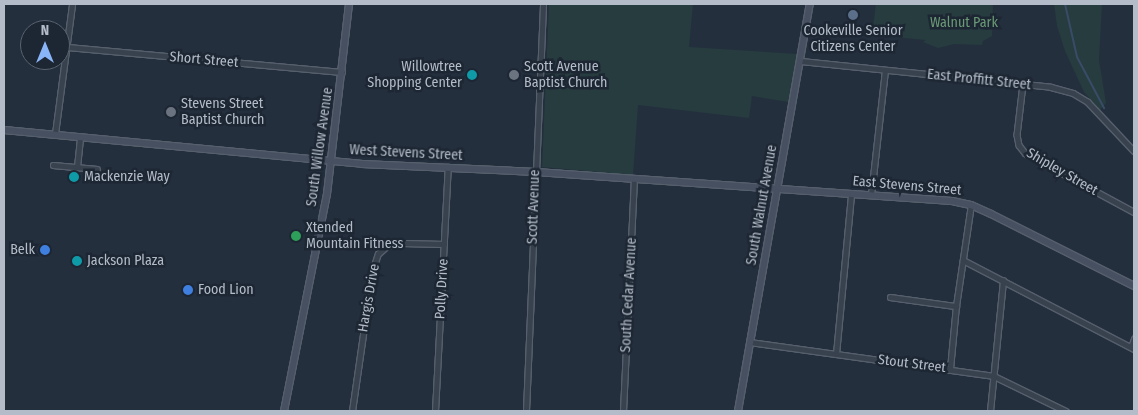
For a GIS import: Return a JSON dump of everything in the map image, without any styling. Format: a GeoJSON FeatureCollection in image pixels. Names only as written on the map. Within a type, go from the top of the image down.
{"type":"FeatureCollection","features":[{"type":"Feature","properties":{"kind":"street"},"geometry":{"type":"LineString","coordinates":[[70,21],[72,4]]}},
{"type":"Feature","properties":{"kind":"street","name":"South Willow Avenue"},"geometry":{"type":"LineString","coordinates":[[284,411],[332,161],[350,4]]}},
{"type":"Feature","properties":{"kind":"street","name":"Scott Avenue"},"geometry":{"type":"LineString","coordinates":[[526,411],[543,4]]}},
{"type":"Feature","properties":{"kind":"street","name":"South Walnut Avenue"},"geometry":{"type":"LineString","coordinates":[[738,411],[810,4]]}},
{"type":"Feature","properties":{"kind":"street","name":"Short Street"},"geometry":{"type":"LineString","coordinates":[[70,47],[342,72]]}},
{"type":"Feature","properties":{"kind":"street","name":"East Proffitt Street"},"geometry":{"type":"LineString","coordinates":[[801,61],[1051,87],[1073,93],[1088,102],[1134,151]]}},
{"type":"Feature","properties":{"kind":"street"},"geometry":{"type":"LineString","coordinates":[[55,134],[64,70]]}},
{"type":"Feature","properties":{"kind":"street"},"geometry":{"type":"LineString","coordinates":[[871,195],[885,71]]}},
{"type":"Feature","properties":{"kind":"street","name":"Shipley Street"},"geometry":{"type":"LineString","coordinates":[[1023,84],[1017,135],[1019,146],[1033,158],[1134,212]]}},
{"type":"Feature","properties":{"kind":"street","name":"West Stevens Street"},"geometry":{"type":"LineString","coordinates":[[4,130],[332,161],[536,172],[778,190]]}},
{"type":"Feature","properties":{"kind":"street"},"geometry":{"type":"LineString","coordinates":[[77,167],[80,137]]}},
{"type":"Feature","properties":{"kind":"street"},"geometry":{"type":"LineString","coordinates":[[53,165],[97,169]]}},
{"type":"Feature","properties":{"kind":"street","name":"Polly Drive"},"geometry":{"type":"LineString","coordinates":[[435,411],[448,167]]}},
{"type":"Feature","properties":{"kind":"street","name":"South Cedar Avenue"},"geometry":{"type":"LineString","coordinates":[[624,411],[634,180]]}},
{"type":"Feature","properties":{"kind":"street","name":"East Stevens Street"},"geometry":{"type":"LineString","coordinates":[[778,190],[952,201],[971,205],[1134,286]]}},
{"type":"Feature","properties":{"kind":"street"},"geometry":{"type":"LineString","coordinates":[[836,354],[851,194]]}},
{"type":"Feature","properties":{"kind":"street"},"geometry":{"type":"LineString","coordinates":[[950,369],[956,306],[971,205]]}},
{"type":"Feature","properties":{"kind":"street","name":"Hargis Drive"},"geometry":{"type":"LineString","coordinates":[[352,411],[372,272],[378,254],[387,246],[402,243],[444,244]]}},
{"type":"Feature","properties":{"kind":"street"},"geometry":{"type":"LineString","coordinates":[[963,260],[1133,348],[1134,339]]}},
{"type":"Feature","properties":{"kind":"street"},"geometry":{"type":"LineString","coordinates":[[990,411],[1003,281]]}},
{"type":"Feature","properties":{"kind":"street"},"geometry":{"type":"LineString","coordinates":[[890,296],[956,306]]}},
{"type":"Feature","properties":{"kind":"street","name":"Stout Street"},"geometry":{"type":"LineString","coordinates":[[750,342],[994,376],[1066,411]]}},
{"type":"Feature","properties":{"kind":"green space"},"geometry":{"type":"Polygon","coordinates":[[[549,4],[693,4],[689,47],[797,54],[788,102],[752,96],[749,118],[638,105],[633,175],[542,167],[549,4]]]}},
{"type":"Feature","properties":{"kind":"green space","name":"Walnut Park"},"geometry":{"type":"Polygon","coordinates":[[[876,4],[993,4],[992,36],[983,41],[982,45],[954,44],[938,48],[923,42],[926,40],[872,35],[876,4]]]}},
{"type":"Feature","properties":{"kind":"green space"},"geometry":{"type":"Polygon","coordinates":[[[1054,4],[1102,4],[1099,60],[1106,103],[1100,110],[1084,92],[1065,51],[1057,26],[1054,4]]]}},
{"type":"Feature","properties":{"kind":"waterway"},"geometry":{"type":"LineString","coordinates":[[1065,4],[1077,57],[1104,108]]}},
{"type":"Feature","properties":{"kind":"place","name":"Cookeville Senior Citizens Center"},"geometry":{"type":"Point","coordinates":[853,15]}},
{"type":"Feature","properties":{"kind":"place","name":"Willowtree Shopping Center"},"geometry":{"type":"Point","coordinates":[472,75]}},
{"type":"Feature","properties":{"kind":"place","name":"Scott Avenue Baptist Church"},"geometry":{"type":"Point","coordinates":[514,75]}},
{"type":"Feature","properties":{"kind":"place","name":"Stevens Street Baptist Church"},"geometry":{"type":"Point","coordinates":[171,112]}},
{"type":"Feature","properties":{"kind":"place","name":"Mackenzie Way"},"geometry":{"type":"Point","coordinates":[74,177]}},
{"type":"Feature","properties":{"kind":"place","name":"Xtended Mountain Fitness"},"geometry":{"type":"Point","coordinates":[296,236]}},
{"type":"Feature","properties":{"kind":"place","name":"Belk"},"geometry":{"type":"Point","coordinates":[45,250]}},
{"type":"Feature","properties":{"kind":"place","name":"Jackson Plaza"},"geometry":{"type":"Point","coordinates":[77,261]}},
{"type":"Feature","properties":{"kind":"place","name":"Food Lion"},"geometry":{"type":"Point","coordinates":[188,290]}}]}
